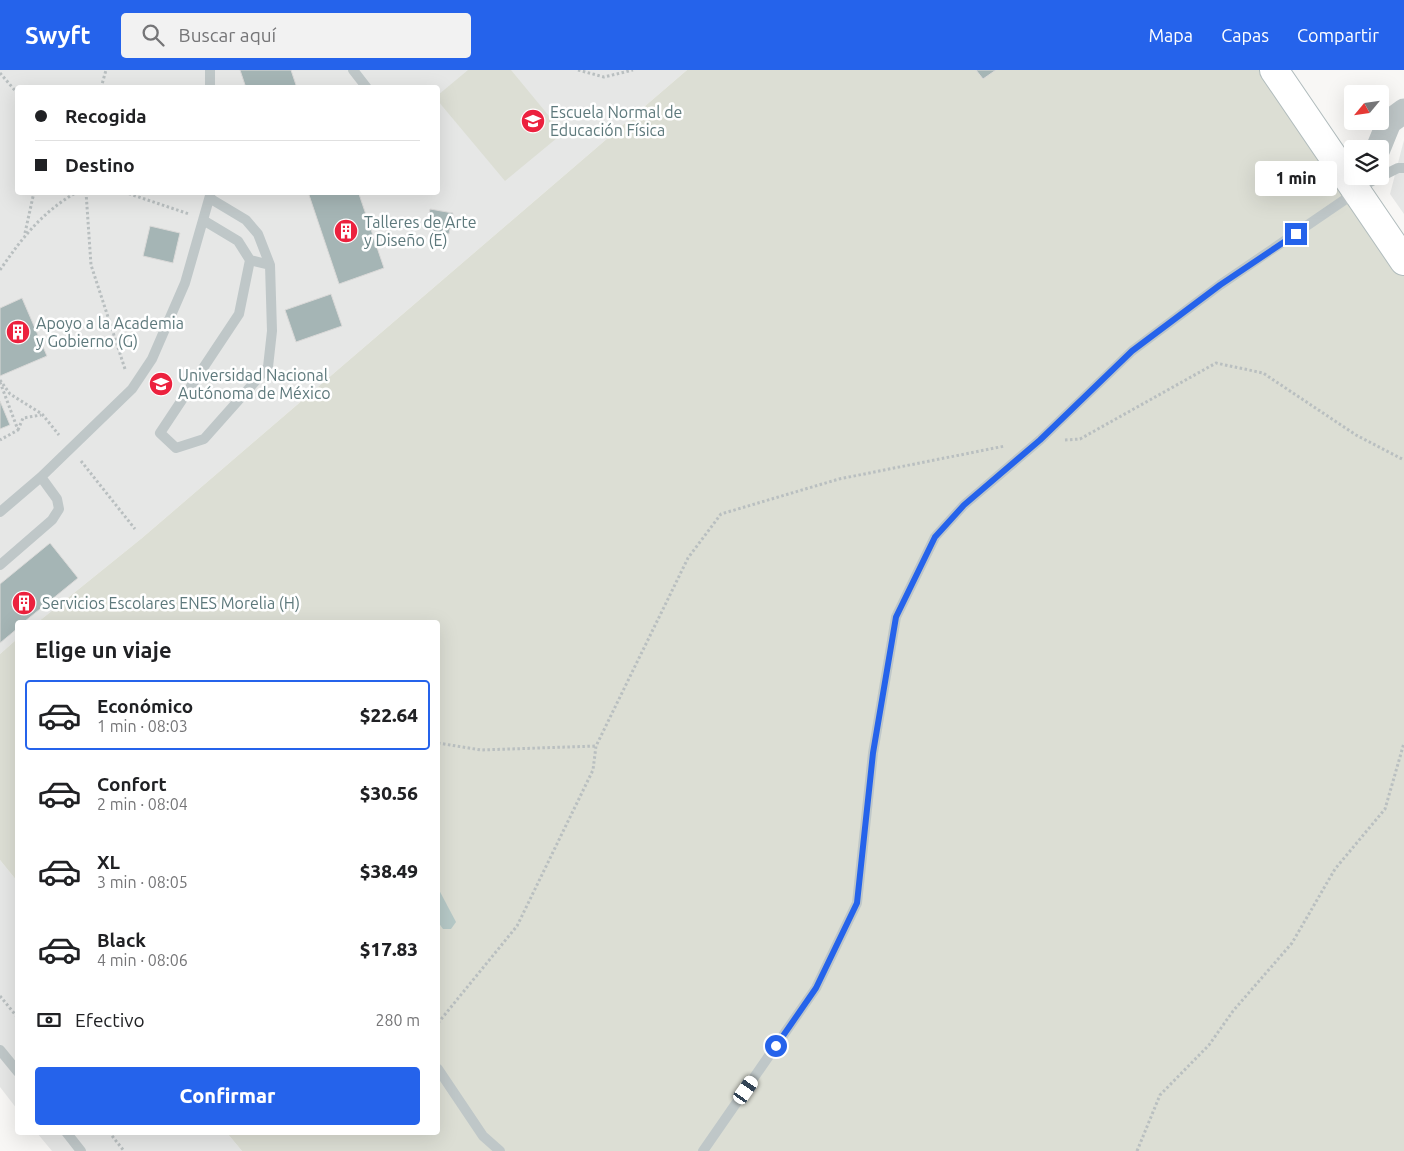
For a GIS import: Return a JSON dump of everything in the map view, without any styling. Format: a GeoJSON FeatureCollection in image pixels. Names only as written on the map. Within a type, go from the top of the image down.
{"type":"FeatureCollection","features":[{"type":"Feature","properties":{"kind":"main road"},"geometry":{"type":"LineString","coordinates":[[1274,70],[1344,159]]}},
{"type":"Feature","properties":{"kind":"main road"},"geometry":{"type":"LineString","coordinates":[[1288,70],[1344,155]]}},
{"type":"Feature","properties":{"kind":"main road"},"geometry":{"type":"LineString","coordinates":[[1363,185],[1404,261]]}},
{"type":"Feature","properties":{"kind":"main road"},"geometry":{"type":"LineString","coordinates":[[1364,185],[1404,243]]}},
{"type":"Feature","properties":{"kind":"street"},"geometry":{"type":"LineString","coordinates":[[1381,140],[1388,122],[1404,111]]}},
{"type":"Feature","properties":{"kind":"lane"},"geometry":{"type":"LineString","coordinates":[[210,70],[210,85]]}},
{"type":"Feature","properties":{"kind":"lane"},"geometry":{"type":"LineString","coordinates":[[353,70],[365,85]]}},
{"type":"Feature","properties":{"kind":"lane"},"geometry":{"type":"LineString","coordinates":[[1389,171],[1404,168]]}},
{"type":"Feature","properties":{"kind":"lane"},"geometry":{"type":"LineString","coordinates":[[703,1151],[816,988],[857,903],[873,753],[896,617],[935,537],[964,505],[1040,440],[1132,351],[1352,185]]}},
{"type":"Feature","properties":{"kind":"lane"},"geometry":{"type":"LineString","coordinates":[[0,512],[41,477],[132,389],[152,359],[185,283],[203,220],[211,196],[246,220],[258,234],[270,264],[272,330],[268,366],[204,439],[176,448],[160,433],[239,314],[250,260],[238,241],[203,220]]}},
{"type":"Feature","properties":{"kind":"lane"},"geometry":{"type":"LineString","coordinates":[[250,260],[270,264]]}},
{"type":"Feature","properties":{"kind":"lane"},"geometry":{"type":"LineString","coordinates":[[0,565],[52,520],[59,509],[57,499],[41,477]]}},
{"type":"Feature","properties":{"kind":"lane"},"geometry":{"type":"LineString","coordinates":[[0,1050],[15,1068]]}},
{"type":"Feature","properties":{"kind":"lane"},"geometry":{"type":"LineString","coordinates":[[440,1072],[483,1136],[500,1151]]}},
{"type":"Feature","properties":{"kind":"lane"},"geometry":{"type":"LineString","coordinates":[[68,1135],[81,1151]]}},
{"type":"Feature","properties":{"kind":"path"},"geometry":{"type":"LineString","coordinates":[[102,85],[106,70]]}},
{"type":"Feature","properties":{"kind":"path"},"geometry":{"type":"LineString","coordinates":[[578,70],[604,77],[634,70]]}},
{"type":"Feature","properties":{"kind":"path"},"geometry":{"type":"LineString","coordinates":[[0,73],[15,90]]}},
{"type":"Feature","properties":{"kind":"path"},"geometry":{"type":"LineString","coordinates":[[25,234],[33,195]]}},
{"type":"Feature","properties":{"kind":"path"},"geometry":{"type":"LineString","coordinates":[[0,270],[25,234],[63,200],[72,195]]}},
{"type":"Feature","properties":{"kind":"path"},"geometry":{"type":"LineString","coordinates":[[86,195],[91,265],[132,389]]}},
{"type":"Feature","properties":{"kind":"path"},"geometry":{"type":"LineString","coordinates":[[132,195],[203,220]]}},
{"type":"Feature","properties":{"kind":"path"},"geometry":{"type":"LineString","coordinates":[[440,1020],[517,926],[593,770],[596,746],[688,558],[721,514],[839,479],[953,455],[1040,440],[1080,439],[1216,363],[1263,372],[1356,436],[1404,460]]}},
{"type":"Feature","properties":{"kind":"path"},"geometry":{"type":"LineString","coordinates":[[0,381],[10,394],[42,414],[135,529]]}},
{"type":"Feature","properties":{"kind":"path"},"geometry":{"type":"LineString","coordinates":[[0,381],[18,430]]}},
{"type":"Feature","properties":{"kind":"path"},"geometry":{"type":"LineString","coordinates":[[0,440],[18,430],[23,418],[42,414]]}},
{"type":"Feature","properties":{"kind":"path"},"geometry":{"type":"LineString","coordinates":[[440,743],[481,750],[596,746]]}},
{"type":"Feature","properties":{"kind":"path"},"geometry":{"type":"LineString","coordinates":[[1137,1151],[1160,1095],[1208,1045],[1233,1010],[1292,943],[1335,869],[1385,809],[1404,743]]}},
{"type":"Feature","properties":{"kind":"path"},"geometry":{"type":"LineString","coordinates":[[0,996],[15,1014]]}},
{"type":"Feature","properties":{"kind":"path"},"geometry":{"type":"LineString","coordinates":[[111,1135],[124,1151]]}},
{"type":"Feature","properties":{"kind":"shaded area","name":"Universidad Nacional Autónoma de México"},"geometry":{"type":"Polygon","coordinates":[[[0,70],[687,70],[142,538],[40,620],[15,620],[15,641],[0,654],[0,70]]]}},
{"type":"Feature","properties":{"kind":"shaded area"},"geometry":{"type":"Polygon","coordinates":[[[468,70],[511,70],[563,133],[505,181],[440,103],[440,93],[468,70]]]}},
{"type":"Feature","properties":{"kind":"shaded area"},"geometry":{"type":"Polygon","coordinates":[[[687,70],[1271,70],[1344,178],[1344,185],[1349,185],[1404,266],[1404,1151],[242,1151],[229,1135],[440,1135],[440,620],[40,620],[142,538],[687,70]]]}},
{"type":"Feature","properties":{"kind":"shaded area"},"geometry":{"type":"Polygon","coordinates":[[[1404,140],[1404,214],[1390,194],[1404,140]]]}},
{"type":"Feature","properties":{"kind":"shaded area"},"geometry":{"type":"Polygon","coordinates":[[[15,641],[15,879],[0,860],[0,654],[15,641]]]}},
{"type":"Feature","properties":{"kind":"shaded area"},"geometry":{"type":"Polygon","coordinates":[[[0,860],[15,879],[15,1106],[0,1087],[0,860]]]}},
{"type":"Feature","properties":{"kind":"shaded area"},"geometry":{"type":"Polygon","coordinates":[[[440,892],[456,922],[451,929],[443,929],[440,925],[440,892]]]}},
{"type":"Feature","properties":{"kind":"shaded area"},"geometry":{"type":"Polygon","coordinates":[[[39,1135],[229,1135],[242,1151],[52,1151],[39,1135]]]}},
{"type":"Feature","properties":{"kind":"building"},"geometry":{"type":"Polygon","coordinates":[[[240,70],[291,70],[296,85],[245,85],[240,70]]]}},
{"type":"Feature","properties":{"kind":"building"},"geometry":{"type":"Polygon","coordinates":[[[976,70],[996,70],[983,79],[976,70]]]}},
{"type":"Feature","properties":{"kind":"building","name":"Talleres de Arte y Diseño (E)"},"geometry":{"type":"Polygon","coordinates":[[[309,195],[359,195],[384,268],[339,284],[309,195]]]}},
{"type":"Feature","properties":{"kind":"building"},"geometry":{"type":"Polygon","coordinates":[[[430,209],[453,213],[449,234],[426,230],[430,209]]]}},
{"type":"Feature","properties":{"kind":"building"},"geometry":{"type":"Polygon","coordinates":[[[150,226],[180,233],[173,263],[143,256],[150,226]]]}},
{"type":"Feature","properties":{"kind":"building"},"geometry":{"type":"Polygon","coordinates":[[[331,294],[342,326],[296,342],[285,310],[331,294]]]}},
{"type":"Feature","properties":{"kind":"building","name":"Apoyo a la Academia y Gobierno (G)"},"geometry":{"type":"Polygon","coordinates":[[[22,298],[47,356],[0,376],[0,308],[22,298]]]}},
{"type":"Feature","properties":{"kind":"building"},"geometry":{"type":"Polygon","coordinates":[[[0,401],[10,425],[0,429],[0,401]]]}},
{"type":"Feature","properties":{"kind":"building","name":"Servicios Escolares ENES Morelia (H)"},"geometry":{"type":"Polygon","coordinates":[[[50,543],[78,578],[26,620],[15,620],[15,630],[0,643],[0,584],[50,543]]]}},
{"type":"Feature","properties":{"kind":"place","name":"Escuela Normal de Educación Física"},"geometry":{"type":"Point","coordinates":[533,121]}},
{"type":"Feature","properties":{"kind":"place","name":"Talleres de Arte y Diseño (E)"},"geometry":{"type":"Point","coordinates":[346,231]}},
{"type":"Feature","properties":{"kind":"place","name":"Apoyo a la Academia y Gobierno (G)"},"geometry":{"type":"Point","coordinates":[18,332]}},
{"type":"Feature","properties":{"kind":"place","name":"Universidad Nacional Autónoma de México"},"geometry":{"type":"Point","coordinates":[161,384]}},
{"type":"Feature","properties":{"kind":"place","name":"Servicios Escolares ENES Morelia (H)"},"geometry":{"type":"Point","coordinates":[24,603]}},
{"type":"Feature","properties":{"kind":"route"},"geometry":{"type":"LineString","coordinates":[[776,1046],[816,988],[857,903],[873,753],[896,617],[935,537],[964,505],[1040,440],[1132,351],[1220,285],[1296,234]]}}]}
